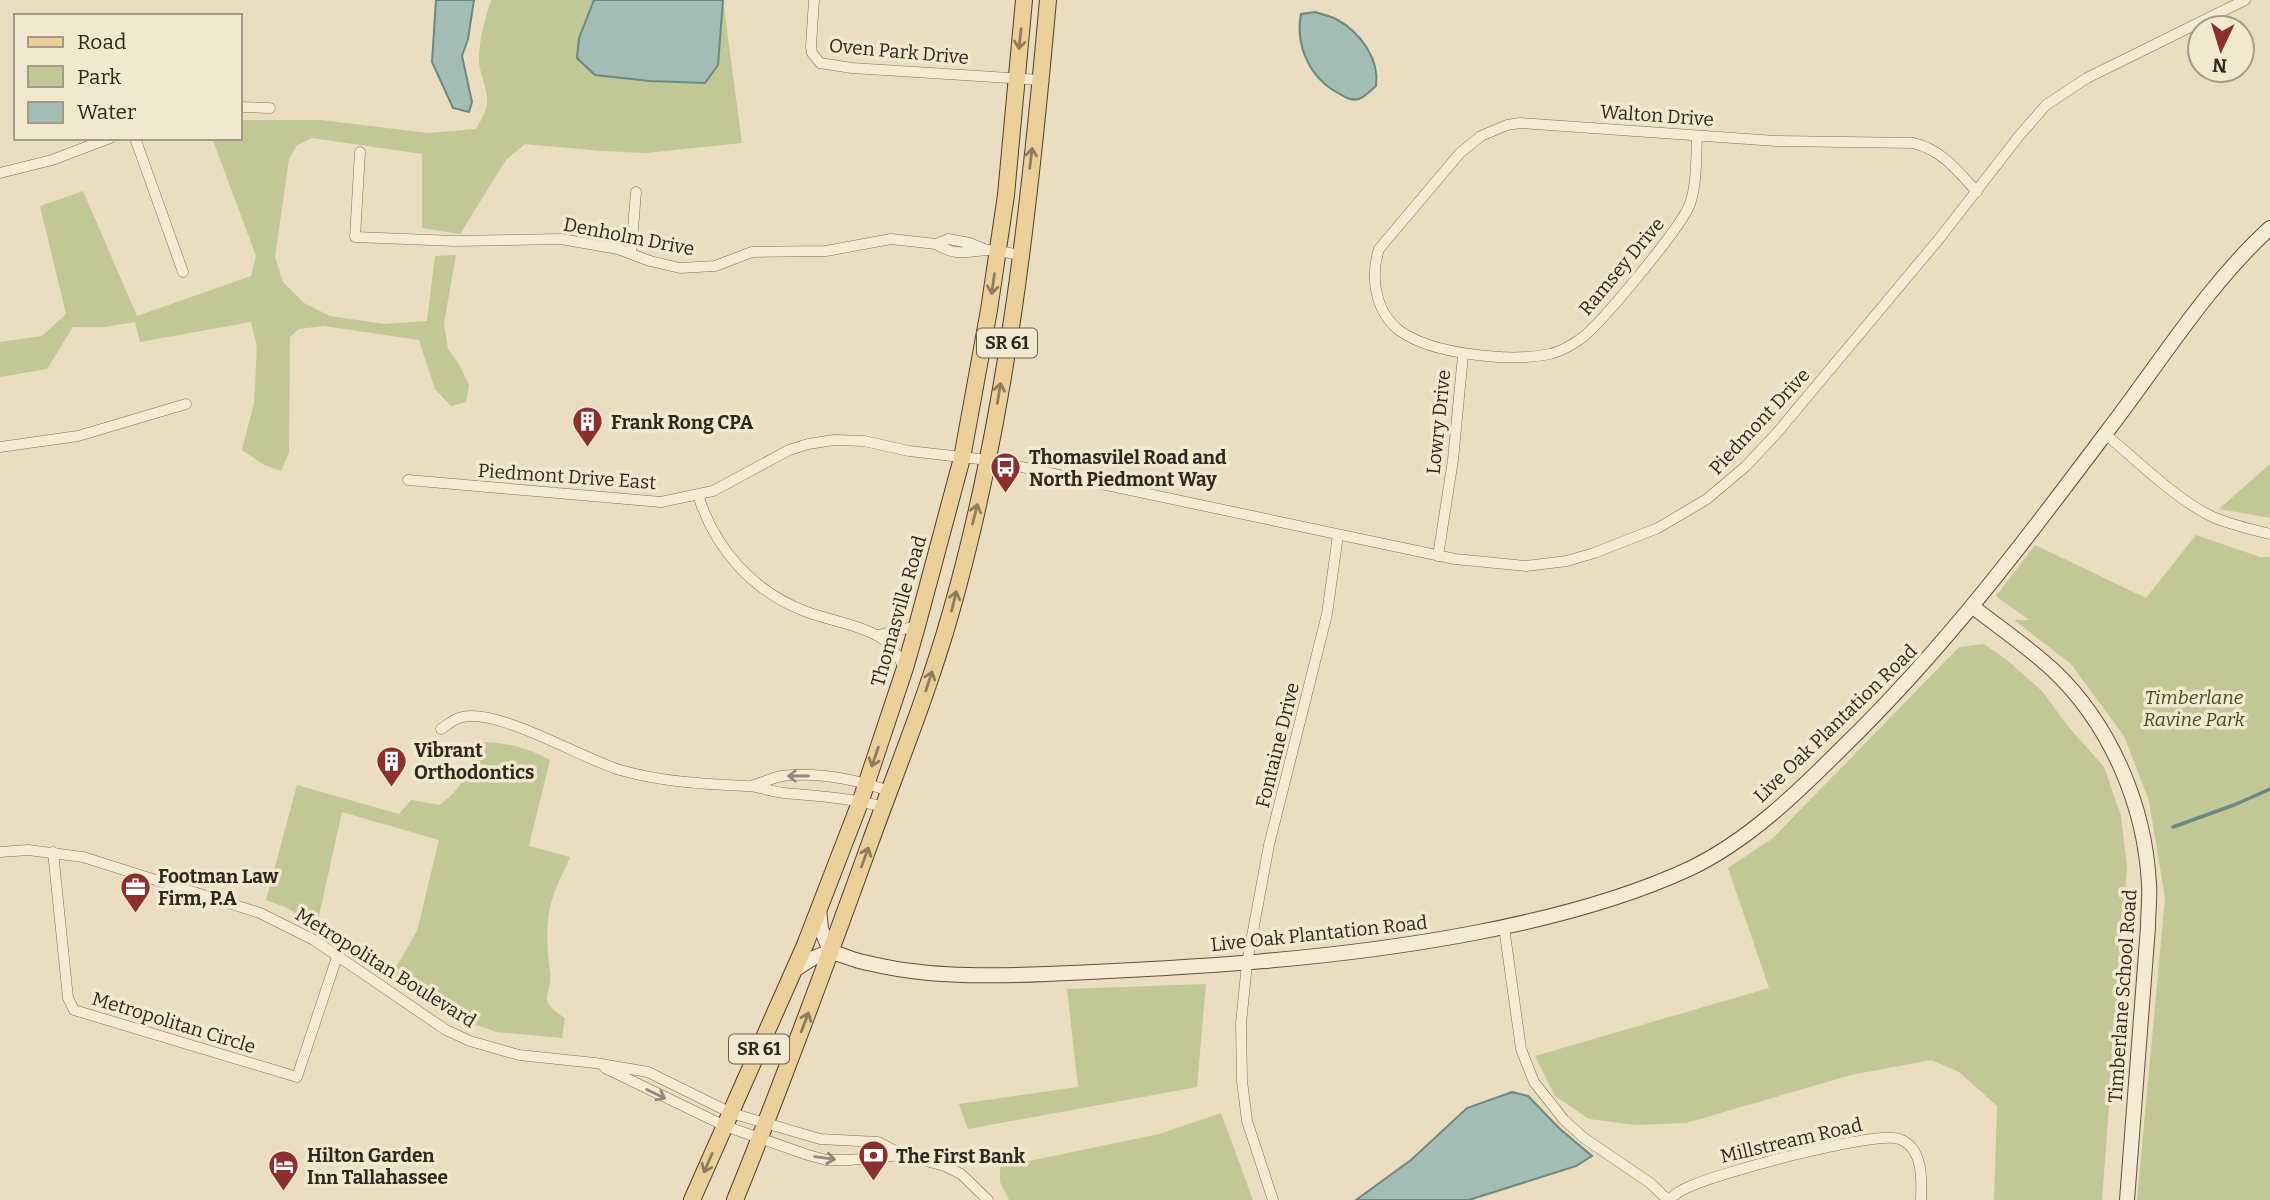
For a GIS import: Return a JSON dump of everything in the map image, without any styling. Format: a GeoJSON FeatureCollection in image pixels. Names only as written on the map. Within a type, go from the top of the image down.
{"type":"FeatureCollection","features":[{"type":"Feature","properties":{"kind":"main road","name":"Thomasville Road"},"geometry":{"type":"LineString","coordinates":[[692,1200],[819,908],[861,800],[917,626],[962,458],[992,251],[1006,195],[1024,0]]}},
{"type":"Feature","properties":{"kind":"main road","name":"SR 61"},"geometry":{"type":"LineString","coordinates":[[735,1200],[831,953],[927,691],[944,634],[988,460],[1020,255],[1048,0]]}},
{"type":"Feature","properties":{"kind":"main road"},"geometry":{"type":"LineString","coordinates":[[917,626],[944,634]]}},
{"type":"Feature","properties":{"kind":"street","name":"Oven Park Drive"},"geometry":{"type":"LineString","coordinates":[[814,0],[811,46],[820,63],[852,68],[1041,80]]}},
{"type":"Feature","properties":{"kind":"street","name":"Piedmont Drive"},"geometry":{"type":"LineString","coordinates":[[962,458],[988,460],[1438,556],[1514,566],[1567,561],[1629,541],[1658,528],[1707,499],[1746,466],[1776,434],[2046,104],[2087,78],[2226,4],[2245,0]]}},
{"type":"Feature","properties":{"kind":"street"},"geometry":{"type":"LineString","coordinates":[[242,107],[270,108]]}},
{"type":"Feature","properties":{"kind":"street","name":"Walton Drive"},"geometry":{"type":"LineString","coordinates":[[1376,259],[1379,249],[1460,153],[1481,136],[1507,125],[1520,123],[1776,141],[1913,143],[1933,149],[1947,159],[1977,191]]}},
{"type":"Feature","properties":{"kind":"street","name":"Ramsey Drive"},"geometry":{"type":"LineString","coordinates":[[1463,355],[1551,354],[1579,340],[1605,315],[1678,225],[1689,207],[1693,191],[1697,136]]}},
{"type":"Feature","properties":{"kind":"street"},"geometry":{"type":"LineString","coordinates":[[0,173],[52,160],[105,140]]}},
{"type":"Feature","properties":{"kind":"street"},"geometry":{"type":"LineString","coordinates":[[136,140],[183,272]]}},
{"type":"Feature","properties":{"kind":"street","name":"Denholm Drive"},"geometry":{"type":"LineString","coordinates":[[360,152],[355,237],[455,241],[561,239],[631,253],[670,267],[698,269],[715,266],[752,252],[825,251],[891,239],[936,244],[948,239],[992,251],[1020,255]]}},
{"type":"Feature","properties":{"kind":"street"},"geometry":{"type":"LineString","coordinates":[[631,253],[635,192]]}},
{"type":"Feature","properties":{"kind":"street","name":"Live Oak Plantation Road"},"geometry":{"type":"LineString","coordinates":[[831,953],[878,966],[914,971],[996,975],[1247,962],[1373,949],[1504,927],[1602,901],[1658,882],[1722,851],[1754,828],[1826,765],[1876,716],[1973,607],[2209,297],[2270,228]]}},
{"type":"Feature","properties":{"kind":"street","name":"Lowry Drive"},"geometry":{"type":"LineString","coordinates":[[1376,259],[1377,295],[1385,314],[1400,331],[1463,355],[1453,460],[1438,556]]}},
{"type":"Feature","properties":{"kind":"street"},"geometry":{"type":"LineString","coordinates":[[0,447],[78,436],[186,404]]}},
{"type":"Feature","properties":{"kind":"street"},"geometry":{"type":"LineString","coordinates":[[2105,434],[2186,502],[2212,517],[2270,534]]}},
{"type":"Feature","properties":{"kind":"street","name":"Piedmont Drive East"},"geometry":{"type":"LineString","coordinates":[[408,481],[661,502],[698,495],[729,484],[789,450],[830,440],[864,441],[909,451],[962,458]]}},
{"type":"Feature","properties":{"kind":"street"},"geometry":{"type":"LineString","coordinates":[[698,495],[714,535],[727,555],[755,583],[793,607],[878,635],[890,645],[905,668]]}},
{"type":"Feature","properties":{"kind":"street","name":"Fontaine Drive"},"geometry":{"type":"LineString","coordinates":[[1273,1200],[1250,1131],[1241,1081],[1241,1024],[1247,962],[1269,845],[1327,614],[1338,536]]}},
{"type":"Feature","properties":{"kind":"street","name":"Timberlane School Road"},"geometry":{"type":"LineString","coordinates":[[1973,607],[2055,672],[2088,712],[2107,739],[2125,777],[2141,828],[2149,885],[2148,927],[2127,1200]]}},
{"type":"Feature","properties":{"kind":"street"},"geometry":{"type":"LineString","coordinates":[[878,635],[917,626]]}},
{"type":"Feature","properties":{"kind":"street"},"geometry":{"type":"LineString","coordinates":[[441,729],[460,717],[488,718],[533,732],[598,763],[642,776],[685,783],[750,786],[780,793],[861,800],[887,799]]}},
{"type":"Feature","properties":{"kind":"street"},"geometry":{"type":"LineString","coordinates":[[750,786],[780,776],[811,776],[866,783],[887,799]]}},
{"type":"Feature","properties":{"kind":"street","name":"Metropolitan Boulevard"},"geometry":{"type":"LineString","coordinates":[[0,852],[53,852],[132,871],[260,913],[281,922],[446,1030],[470,1041],[519,1055],[648,1072],[760,1139],[826,1160],[903,1155]]}},
{"type":"Feature","properties":{"kind":"street","name":"Metropolitan Circle"},"geometry":{"type":"LineString","coordinates":[[53,852],[68,998],[74,1010],[297,1077],[337,957]]}},
{"type":"Feature","properties":{"kind":"street"},"geometry":{"type":"LineString","coordinates":[[793,971],[809,961],[831,953],[821,929],[819,908]]}},
{"type":"Feature","properties":{"kind":"street","name":"Millstream Road"},"geometry":{"type":"LineString","coordinates":[[1504,927],[1521,1049],[1534,1082],[1564,1120],[1584,1138],[1650,1182],[1668,1200],[1689,1186],[1760,1164],[1852,1142],[1891,1137],[1908,1143],[1914,1151],[1921,1174],[1921,1200]]}},
{"type":"Feature","properties":{"kind":"street","name":"Metropolitan Boulevard"},"geometry":{"type":"LineString","coordinates":[[595,1063],[728,1119],[766,1123],[820,1139],[878,1142],[903,1155],[945,1166],[961,1174],[988,1200]]}},
{"type":"Feature","properties":{"kind":"green space"},"geometry":{"type":"Polygon","coordinates":[[[491,0],[723,0],[742,143],[646,153],[525,144],[506,160],[460,234],[422,228],[422,154],[312,138],[297,145],[289,159],[275,257],[283,282],[304,303],[330,316],[384,324],[427,321],[435,256],[456,255],[444,323],[448,349],[469,385],[466,402],[451,406],[435,389],[419,340],[324,326],[299,329],[290,337],[289,452],[281,471],[264,465],[242,450],[254,403],[257,347],[251,322],[140,342],[135,322],[104,327],[73,327],[47,369],[0,377],[0,342],[42,336],[66,314],[40,206],[83,191],[137,316],[251,276],[256,256],[213,140],[242,140],[242,120],[321,120],[428,133],[476,129],[487,103],[479,52],[491,0]]]}},
{"type":"Feature","properties":{"kind":"green space"},"geometry":{"type":"Polygon","coordinates":[[[2270,464],[2270,518],[2219,509],[2270,464]]]}},
{"type":"Feature","properties":{"kind":"green space","name":"Timberlane Ravine Park"},"geometry":{"type":"Polygon","coordinates":[[[2196,535],[2260,557],[2270,557],[2270,1200],[2137,1200],[2165,898],[2149,801],[2124,736],[2071,664],[2014,620],[2029,620],[1996,596],[2035,545],[2146,598],[2196,535]]]}},
{"type":"Feature","properties":{"kind":"green space"},"geometry":{"type":"Polygon","coordinates":[[[1984,644],[2007,660],[2043,692],[2066,724],[2104,767],[2121,816],[2127,866],[2102,1200],[1994,1200],[1997,1106],[1959,1072],[1931,1060],[1851,1075],[1686,1123],[1635,1125],[1589,1119],[1555,1096],[1535,1056],[1769,988],[1728,868],[1773,838],[1959,647],[1984,644]]]}},
{"type":"Feature","properties":{"kind":"green space"},"geometry":{"type":"Polygon","coordinates":[[[478,742],[515,746],[550,760],[529,846],[570,857],[550,906],[548,925],[550,980],[547,1001],[565,1018],[562,1038],[496,1032],[458,1018],[392,974],[417,931],[439,840],[342,812],[317,925],[266,900],[297,785],[399,814],[411,800],[440,805],[456,791],[465,777],[478,742]]]}},
{"type":"Feature","properties":{"kind":"green space"},"geometry":{"type":"Polygon","coordinates":[[[1206,984],[1197,1087],[968,1129],[959,1104],[1078,1087],[1067,989],[1206,984]]]}},
{"type":"Feature","properties":{"kind":"green space"},"geometry":{"type":"Polygon","coordinates":[[[1221,1113],[1253,1200],[1009,1200],[1000,1182],[1000,1167],[1159,1134],[1221,1113]]]}},
{"type":"Feature","properties":{"kind":"water"},"geometry":{"type":"Polygon","coordinates":[[[436,0],[474,0],[468,39],[462,56],[472,102],[469,112],[453,108],[432,62],[436,0]]]}},
{"type":"Feature","properties":{"kind":"water"},"geometry":{"type":"Polygon","coordinates":[[[594,0],[723,0],[718,65],[705,83],[595,75],[577,58],[579,38],[594,0]]]}},
{"type":"Feature","properties":{"kind":"water"},"geometry":{"type":"Polygon","coordinates":[[[1315,12],[1345,25],[1367,47],[1375,66],[1376,86],[1361,98],[1348,98],[1328,87],[1312,70],[1300,38],[1300,26],[1301,14],[1315,12]]]}},
{"type":"Feature","properties":{"kind":"water"},"geometry":{"type":"Polygon","coordinates":[[[1512,1092],[1528,1096],[1560,1129],[1592,1156],[1576,1166],[1469,1200],[1356,1200],[1411,1160],[1467,1108],[1512,1092]]]}},
{"type":"Feature","properties":{"kind":"waterway"},"geometry":{"type":"LineString","coordinates":[[2173,827],[2270,789]]}},
{"type":"Feature","properties":{"kind":"place","name":"Frank Rong CPA"},"geometry":{"type":"Point","coordinates":[588,449]}},
{"type":"Feature","properties":{"kind":"place","name":"Thomasvilel Road and North Piedmont Way"},"geometry":{"type":"Point","coordinates":[1006,495]}},
{"type":"Feature","properties":{"kind":"place","name":"Vibrant Orthodontics"},"geometry":{"type":"Point","coordinates":[391,788]}},
{"type":"Feature","properties":{"kind":"place","name":"Footman Law Firm, P.A"},"geometry":{"type":"Point","coordinates":[135,914]}},
{"type":"Feature","properties":{"kind":"place","name":"The First Bank"},"geometry":{"type":"Point","coordinates":[873,1183]}},
{"type":"Feature","properties":{"kind":"place","name":"Hilton Garden Inn Tallahassee"},"geometry":{"type":"Point","coordinates":[284,1193]}}]}
